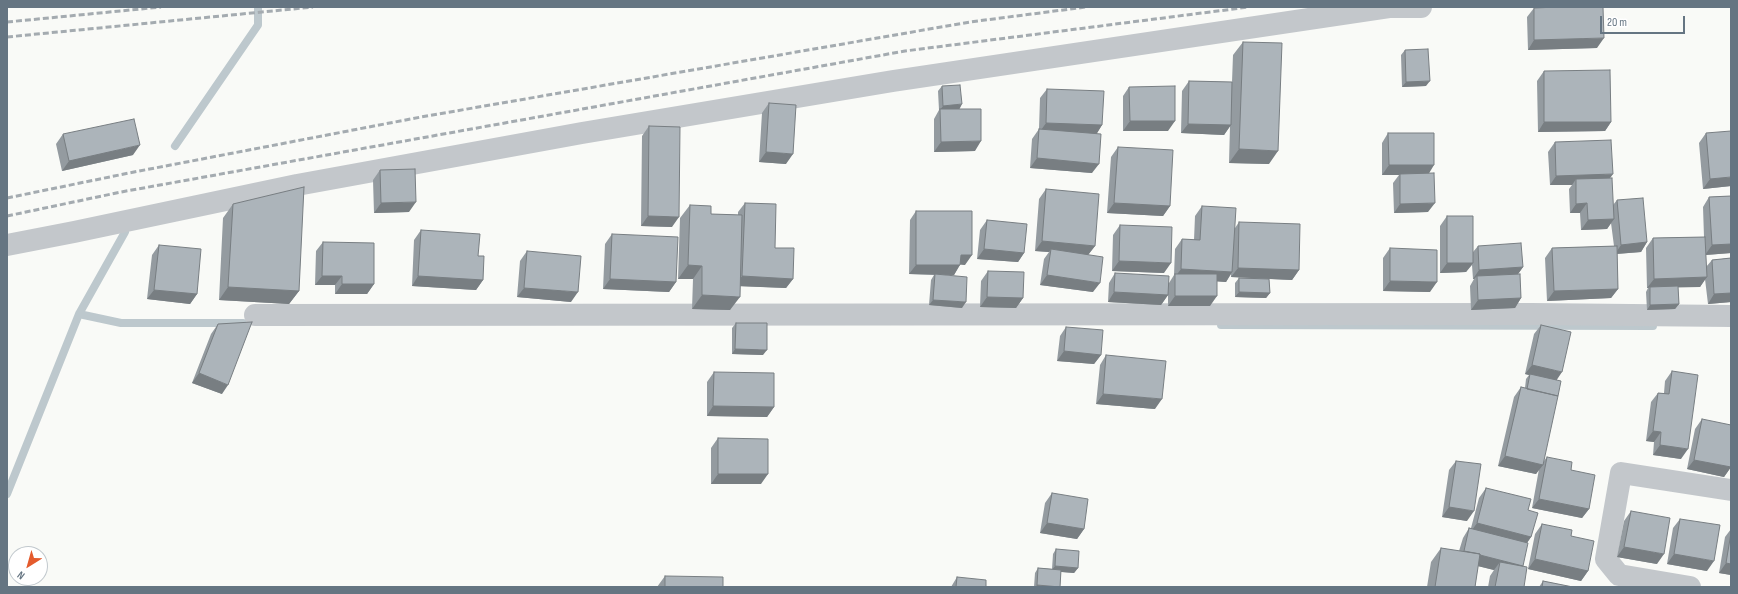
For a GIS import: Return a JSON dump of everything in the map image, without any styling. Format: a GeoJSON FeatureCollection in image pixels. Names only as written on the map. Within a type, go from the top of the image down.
{"type":"FeatureCollection","features":[{"type":"Feature","properties":{"kind":"street"},"geometry":{"type":"LineString","coordinates":[[7,245],[297,184],[582,133],[901,80],[1389,7],[1421,7]]}},
{"type":"Feature","properties":{"kind":"street"},"geometry":{"type":"LineString","coordinates":[[255,315],[1532,314],[1731,316]]}},
{"type":"Feature","properties":{"kind":"street"},"geometry":{"type":"LineString","coordinates":[[1690,587],[1619,575],[1606,559],[1621,473],[1731,490]]}},
{"type":"Feature","properties":{"kind":"building"},"geometry":{"type":"Polygon","coordinates":[[[1603,7],[1604,38],[1534,40],[1534,8],[1603,7]]]}},
{"type":"Feature","properties":{"kind":"building"},"geometry":{"type":"Polygon","coordinates":[[[1243,42],[1282,43],[1278,151],[1239,149],[1243,42]]]}},
{"type":"Feature","properties":{"kind":"building"},"geometry":{"type":"Polygon","coordinates":[[[1428,49],[1430,81],[1406,82],[1405,50],[1428,49]]]}},
{"type":"Feature","properties":{"kind":"building"},"geometry":{"type":"Polygon","coordinates":[[[1610,70],[1611,122],[1544,122],[1544,71],[1610,70]]]}},
{"type":"Feature","properties":{"kind":"building"},"geometry":{"type":"Polygon","coordinates":[[[1189,81],[1232,82],[1231,125],[1188,124],[1189,81]]]}},
{"type":"Feature","properties":{"kind":"building"},"geometry":{"type":"Polygon","coordinates":[[[960,85],[962,104],[943,106],[942,86],[960,85]]]}},
{"type":"Feature","properties":{"kind":"building"},"geometry":{"type":"Polygon","coordinates":[[[1175,86],[1175,121],[1130,121],[1129,87],[1175,86]]]}},
{"type":"Feature","properties":{"kind":"building"},"geometry":{"type":"Polygon","coordinates":[[[1047,89],[1104,91],[1102,125],[1046,123],[1047,89]]]}},
{"type":"Feature","properties":{"kind":"building"},"geometry":{"type":"Polygon","coordinates":[[[769,103],[796,105],[793,154],[766,152],[769,103]]]}},
{"type":"Feature","properties":{"kind":"building"},"geometry":{"type":"Polygon","coordinates":[[[940,109],[981,109],[981,141],[941,142],[940,109]]]}},
{"type":"Feature","properties":{"kind":"building"},"geometry":{"type":"Polygon","coordinates":[[[134,119],[140,145],[69,161],[63,134],[134,119]]]}},
{"type":"Feature","properties":{"kind":"building"},"geometry":{"type":"Polygon","coordinates":[[[649,126],[680,127],[679,217],[648,216],[649,126]]]}},
{"type":"Feature","properties":{"kind":"building"},"geometry":{"type":"Polygon","coordinates":[[[1039,129],[1101,134],[1099,164],[1037,158],[1039,129]]]}},
{"type":"Feature","properties":{"kind":"building"},"geometry":{"type":"Polygon","coordinates":[[[1731,131],[1731,177],[1710,179],[1706,133],[1731,131]]]}},
{"type":"Feature","properties":{"kind":"building"},"geometry":{"type":"Polygon","coordinates":[[[1388,133],[1434,133],[1434,165],[1389,165],[1388,133]]]}},
{"type":"Feature","properties":{"kind":"building"},"geometry":{"type":"Polygon","coordinates":[[[1611,140],[1613,174],[1556,176],[1555,142],[1611,140]]]}},
{"type":"Feature","properties":{"kind":"building"},"geometry":{"type":"Polygon","coordinates":[[[1118,147],[1173,150],[1170,206],[1114,203],[1118,147]]]}},
{"type":"Feature","properties":{"kind":"building"},"geometry":{"type":"Polygon","coordinates":[[[415,169],[416,202],[381,203],[380,170],[415,169]]]}},
{"type":"Feature","properties":{"kind":"building"},"geometry":{"type":"Polygon","coordinates":[[[1434,173],[1435,203],[1400,204],[1400,174],[1434,173]]]}},
{"type":"Feature","properties":{"kind":"building"},"geometry":{"type":"Polygon","coordinates":[[[1612,178],[1614,219],[1588,220],[1587,203],[1576,204],[1576,179],[1612,178]]]}},
{"type":"Feature","properties":{"kind":"building"},"geometry":{"type":"Polygon","coordinates":[[[304,187],[299,291],[228,287],[233,204],[304,187]]]}},
{"type":"Feature","properties":{"kind":"building"},"geometry":{"type":"Polygon","coordinates":[[[1046,189],[1099,194],[1095,246],[1042,241],[1046,189]]]}},
{"type":"Feature","properties":{"kind":"building"},"geometry":{"type":"Polygon","coordinates":[[[1731,196],[1731,244],[1712,245],[1709,197],[1731,196]]]}},
{"type":"Feature","properties":{"kind":"building"},"geometry":{"type":"Polygon","coordinates":[[[1643,198],[1647,242],[1621,245],[1617,200],[1643,198]]]}},
{"type":"Feature","properties":{"kind":"building"},"geometry":{"type":"Polygon","coordinates":[[[745,203],[776,204],[775,248],[794,248],[793,279],[742,276],[745,203]]]}},
{"type":"Feature","properties":{"kind":"building"},"geometry":{"type":"Polygon","coordinates":[[[690,205],[711,206],[711,214],[742,215],[740,297],[702,295],[702,266],[688,265],[690,205]]]}},
{"type":"Feature","properties":{"kind":"building"},"geometry":{"type":"Polygon","coordinates":[[[1202,206],[1236,208],[1232,272],[1181,269],[1182,239],[1200,240],[1202,206]]]}},
{"type":"Feature","properties":{"kind":"building"},"geometry":{"type":"Polygon","coordinates":[[[916,211],[972,211],[972,255],[961,255],[960,265],[916,265],[916,211]]]}},
{"type":"Feature","properties":{"kind":"building"},"geometry":{"type":"Polygon","coordinates":[[[1447,216],[1473,216],[1473,263],[1447,263],[1447,216]]]}},
{"type":"Feature","properties":{"kind":"building"},"geometry":{"type":"Polygon","coordinates":[[[987,220],[1027,224],[1024,253],[984,249],[987,220]]]}},
{"type":"Feature","properties":{"kind":"building"},"geometry":{"type":"Polygon","coordinates":[[[1239,222],[1300,224],[1299,270],[1238,268],[1239,222]]]}},
{"type":"Feature","properties":{"kind":"building"},"geometry":{"type":"Polygon","coordinates":[[[1120,225],[1172,227],[1171,263],[1119,261],[1120,225]]]}},
{"type":"Feature","properties":{"kind":"building"},"geometry":{"type":"Polygon","coordinates":[[[421,230],[480,234],[478,256],[484,256],[483,280],[418,276],[421,230]]]}},
{"type":"Feature","properties":{"kind":"building"},"geometry":{"type":"Polygon","coordinates":[[[612,234],[678,237],[676,282],[610,279],[612,234]]]}},
{"type":"Feature","properties":{"kind":"building"},"geometry":{"type":"Polygon","coordinates":[[[1705,237],[1707,277],[1654,279],[1653,238],[1705,237]]]}},
{"type":"Feature","properties":{"kind":"building"},"geometry":{"type":"Polygon","coordinates":[[[323,242],[374,243],[374,284],[342,284],[342,276],[322,276],[323,242]]]}},
{"type":"Feature","properties":{"kind":"building"},"geometry":{"type":"Polygon","coordinates":[[[1521,243],[1523,267],[1479,270],[1478,246],[1521,243]]]}},
{"type":"Feature","properties":{"kind":"building"},"geometry":{"type":"Polygon","coordinates":[[[159,245],[201,249],[197,294],[154,290],[159,245]]]}},
{"type":"Feature","properties":{"kind":"building"},"geometry":{"type":"Polygon","coordinates":[[[1617,246],[1618,289],[1554,291],[1552,248],[1617,246]]]}},
{"type":"Feature","properties":{"kind":"building"},"geometry":{"type":"Polygon","coordinates":[[[1390,248],[1437,250],[1437,282],[1390,281],[1390,248]]]}},
{"type":"Feature","properties":{"kind":"building"},"geometry":{"type":"Polygon","coordinates":[[[1051,249],[1103,257],[1100,283],[1047,275],[1051,249]]]}},
{"type":"Feature","properties":{"kind":"building"},"geometry":{"type":"Polygon","coordinates":[[[527,251],[581,256],[578,292],[524,288],[527,251]]]}},
{"type":"Feature","properties":{"kind":"building"},"geometry":{"type":"Polygon","coordinates":[[[1731,258],[1731,293],[1714,294],[1712,260],[1731,258]]]}},
{"type":"Feature","properties":{"kind":"building"},"geometry":{"type":"Polygon","coordinates":[[[988,271],[1024,272],[1023,298],[987,297],[988,271]]]}},
{"type":"Feature","properties":{"kind":"building"},"geometry":{"type":"Polygon","coordinates":[[[1115,273],[1169,276],[1168,295],[1114,292],[1115,273]]]}},
{"type":"Feature","properties":{"kind":"building"},"geometry":{"type":"Polygon","coordinates":[[[935,274],[967,277],[966,302],[933,300],[935,274]]]}},
{"type":"Feature","properties":{"kind":"building"},"geometry":{"type":"Polygon","coordinates":[[[1175,274],[1217,274],[1217,296],[1175,296],[1175,274]]]}},
{"type":"Feature","properties":{"kind":"building"},"geometry":{"type":"Polygon","coordinates":[[[1520,274],[1521,298],[1478,300],[1477,276],[1520,274]]]}},
{"type":"Feature","properties":{"kind":"building"},"geometry":{"type":"Polygon","coordinates":[[[1239,278],[1269,279],[1270,293],[1239,292],[1239,278]]]}},
{"type":"Feature","properties":{"kind":"building"},"geometry":{"type":"Polygon","coordinates":[[[1678,286],[1679,304],[1650,305],[1650,287],[1678,286]]]}},
{"type":"Feature","properties":{"kind":"building"},"geometry":{"type":"Polygon","coordinates":[[[252,322],[228,385],[199,373],[218,324],[252,322]]]}},
{"type":"Feature","properties":{"kind":"building"},"geometry":{"type":"Polygon","coordinates":[[[736,323],[767,323],[767,350],[735,349],[736,323]]]}},
{"type":"Feature","properties":{"kind":"building"},"geometry":{"type":"Polygon","coordinates":[[[1541,325],[1571,332],[1562,372],[1532,365],[1541,325]]]}},
{"type":"Feature","properties":{"kind":"building"},"geometry":{"type":"Polygon","coordinates":[[[1066,327],[1103,330],[1101,355],[1064,351],[1066,327]]]}},
{"type":"Feature","properties":{"kind":"building"},"geometry":{"type":"Polygon","coordinates":[[[1106,355],[1166,361],[1162,399],[1103,394],[1106,355]]]}},
{"type":"Feature","properties":{"kind":"building"},"geometry":{"type":"Polygon","coordinates":[[[1672,371],[1698,375],[1688,449],[1660,445],[1661,432],[1653,431],[1658,393],[1669,394],[1672,371]]]}},
{"type":"Feature","properties":{"kind":"building"},"geometry":{"type":"Polygon","coordinates":[[[714,372],[774,373],[774,407],[713,406],[714,372]]]}},
{"type":"Feature","properties":{"kind":"building"},"geometry":{"type":"Polygon","coordinates":[[[1530,374],[1561,381],[1558,396],[1527,389],[1530,374]]]}},
{"type":"Feature","properties":{"kind":"building"},"geometry":{"type":"Polygon","coordinates":[[[1521,387],[1558,396],[1543,465],[1505,456],[1521,387]]]}},
{"type":"Feature","properties":{"kind":"building"},"geometry":{"type":"Polygon","coordinates":[[[1702,419],[1731,425],[1731,467],[1694,460],[1702,419]]]}},
{"type":"Feature","properties":{"kind":"building"},"geometry":{"type":"Polygon","coordinates":[[[718,438],[768,439],[768,474],[718,474],[718,438]]]}},
{"type":"Feature","properties":{"kind":"building"},"geometry":{"type":"Polygon","coordinates":[[[1547,457],[1572,462],[1571,470],[1595,475],[1589,509],[1539,499],[1547,457]]]}},
{"type":"Feature","properties":{"kind":"building"},"geometry":{"type":"Polygon","coordinates":[[[1456,461],[1481,464],[1474,511],[1449,507],[1456,461]]]}},
{"type":"Feature","properties":{"kind":"building"},"geometry":{"type":"Polygon","coordinates":[[[1486,488],[1531,499],[1528,510],[1538,513],[1531,537],[1477,523],[1486,488]]]}},
{"type":"Feature","properties":{"kind":"building"},"geometry":{"type":"Polygon","coordinates":[[[1052,493],[1088,499],[1084,529],[1047,523],[1052,493]]]}},
{"type":"Feature","properties":{"kind":"building"},"geometry":{"type":"Polygon","coordinates":[[[1631,511],[1670,518],[1664,554],[1624,547],[1631,511]]]}},
{"type":"Feature","properties":{"kind":"building"},"geometry":{"type":"Polygon","coordinates":[[[1680,519],[1720,525],[1714,561],[1674,554],[1680,519]]]}},
{"type":"Feature","properties":{"kind":"building"},"geometry":{"type":"Polygon","coordinates":[[[1542,524],[1572,530],[1571,536],[1594,541],[1588,571],[1535,559],[1542,524]]]}},
{"type":"Feature","properties":{"kind":"building"},"geometry":{"type":"Polygon","coordinates":[[[1469,528],[1528,543],[1523,566],[1464,551],[1469,528]]]}},
{"type":"Feature","properties":{"kind":"building"},"geometry":{"type":"Polygon","coordinates":[[[1731,533],[1731,564],[1726,563],[1731,533]]]}},
{"type":"Feature","properties":{"kind":"building"},"geometry":{"type":"Polygon","coordinates":[[[1441,548],[1480,554],[1475,587],[1435,587],[1441,548]]]}},
{"type":"Feature","properties":{"kind":"building"},"geometry":{"type":"Polygon","coordinates":[[[1056,549],[1079,551],[1078,568],[1055,566],[1056,549]]]}},
{"type":"Feature","properties":{"kind":"building"},"geometry":{"type":"Polygon","coordinates":[[[1500,562],[1527,567],[1524,587],[1495,587],[1500,562]]]}},
{"type":"Feature","properties":{"kind":"building"},"geometry":{"type":"Polygon","coordinates":[[[1038,568],[1061,570],[1060,587],[1037,585],[1038,568]]]}},
{"type":"Feature","properties":{"kind":"building"},"geometry":{"type":"Polygon","coordinates":[[[665,576],[723,577],[723,587],[665,587],[665,576]]]}},
{"type":"Feature","properties":{"kind":"building"},"geometry":{"type":"Polygon","coordinates":[[[957,577],[986,580],[986,587],[956,587],[957,577]]]}},
{"type":"Feature","properties":{"kind":"building"},"geometry":{"type":"Polygon","coordinates":[[[1543,581],[1573,587],[1542,587],[1543,581]]]}},
{"type":"Feature","properties":{"kind":"waterway"},"geometry":{"type":"LineString","coordinates":[[175,146],[258,25],[258,7]]}},
{"type":"Feature","properties":{"kind":"waterway"},"geometry":{"type":"LineString","coordinates":[[7,494],[79,314],[125,232]]}},
{"type":"Feature","properties":{"kind":"waterway"},"geometry":{"type":"LineString","coordinates":[[79,314],[121,323],[243,323]]}},
{"type":"Feature","properties":{"kind":"waterway"},"geometry":{"type":"LineString","coordinates":[[1221,325],[1653,326]]}},
{"type":"Feature","properties":{"kind":"railway"},"geometry":{"type":"LineString","coordinates":[[7,22],[161,7]]}},
{"type":"Feature","properties":{"kind":"railway"},"geometry":{"type":"LineString","coordinates":[[7,37],[313,7]]}},
{"type":"Feature","properties":{"kind":"railway"},"geometry":{"type":"LineString","coordinates":[[7,198],[421,117],[970,22],[1086,7]]}},
{"type":"Feature","properties":{"kind":"railway"},"geometry":{"type":"LineString","coordinates":[[7,216],[121,192],[905,51],[1249,7]]}}]}
